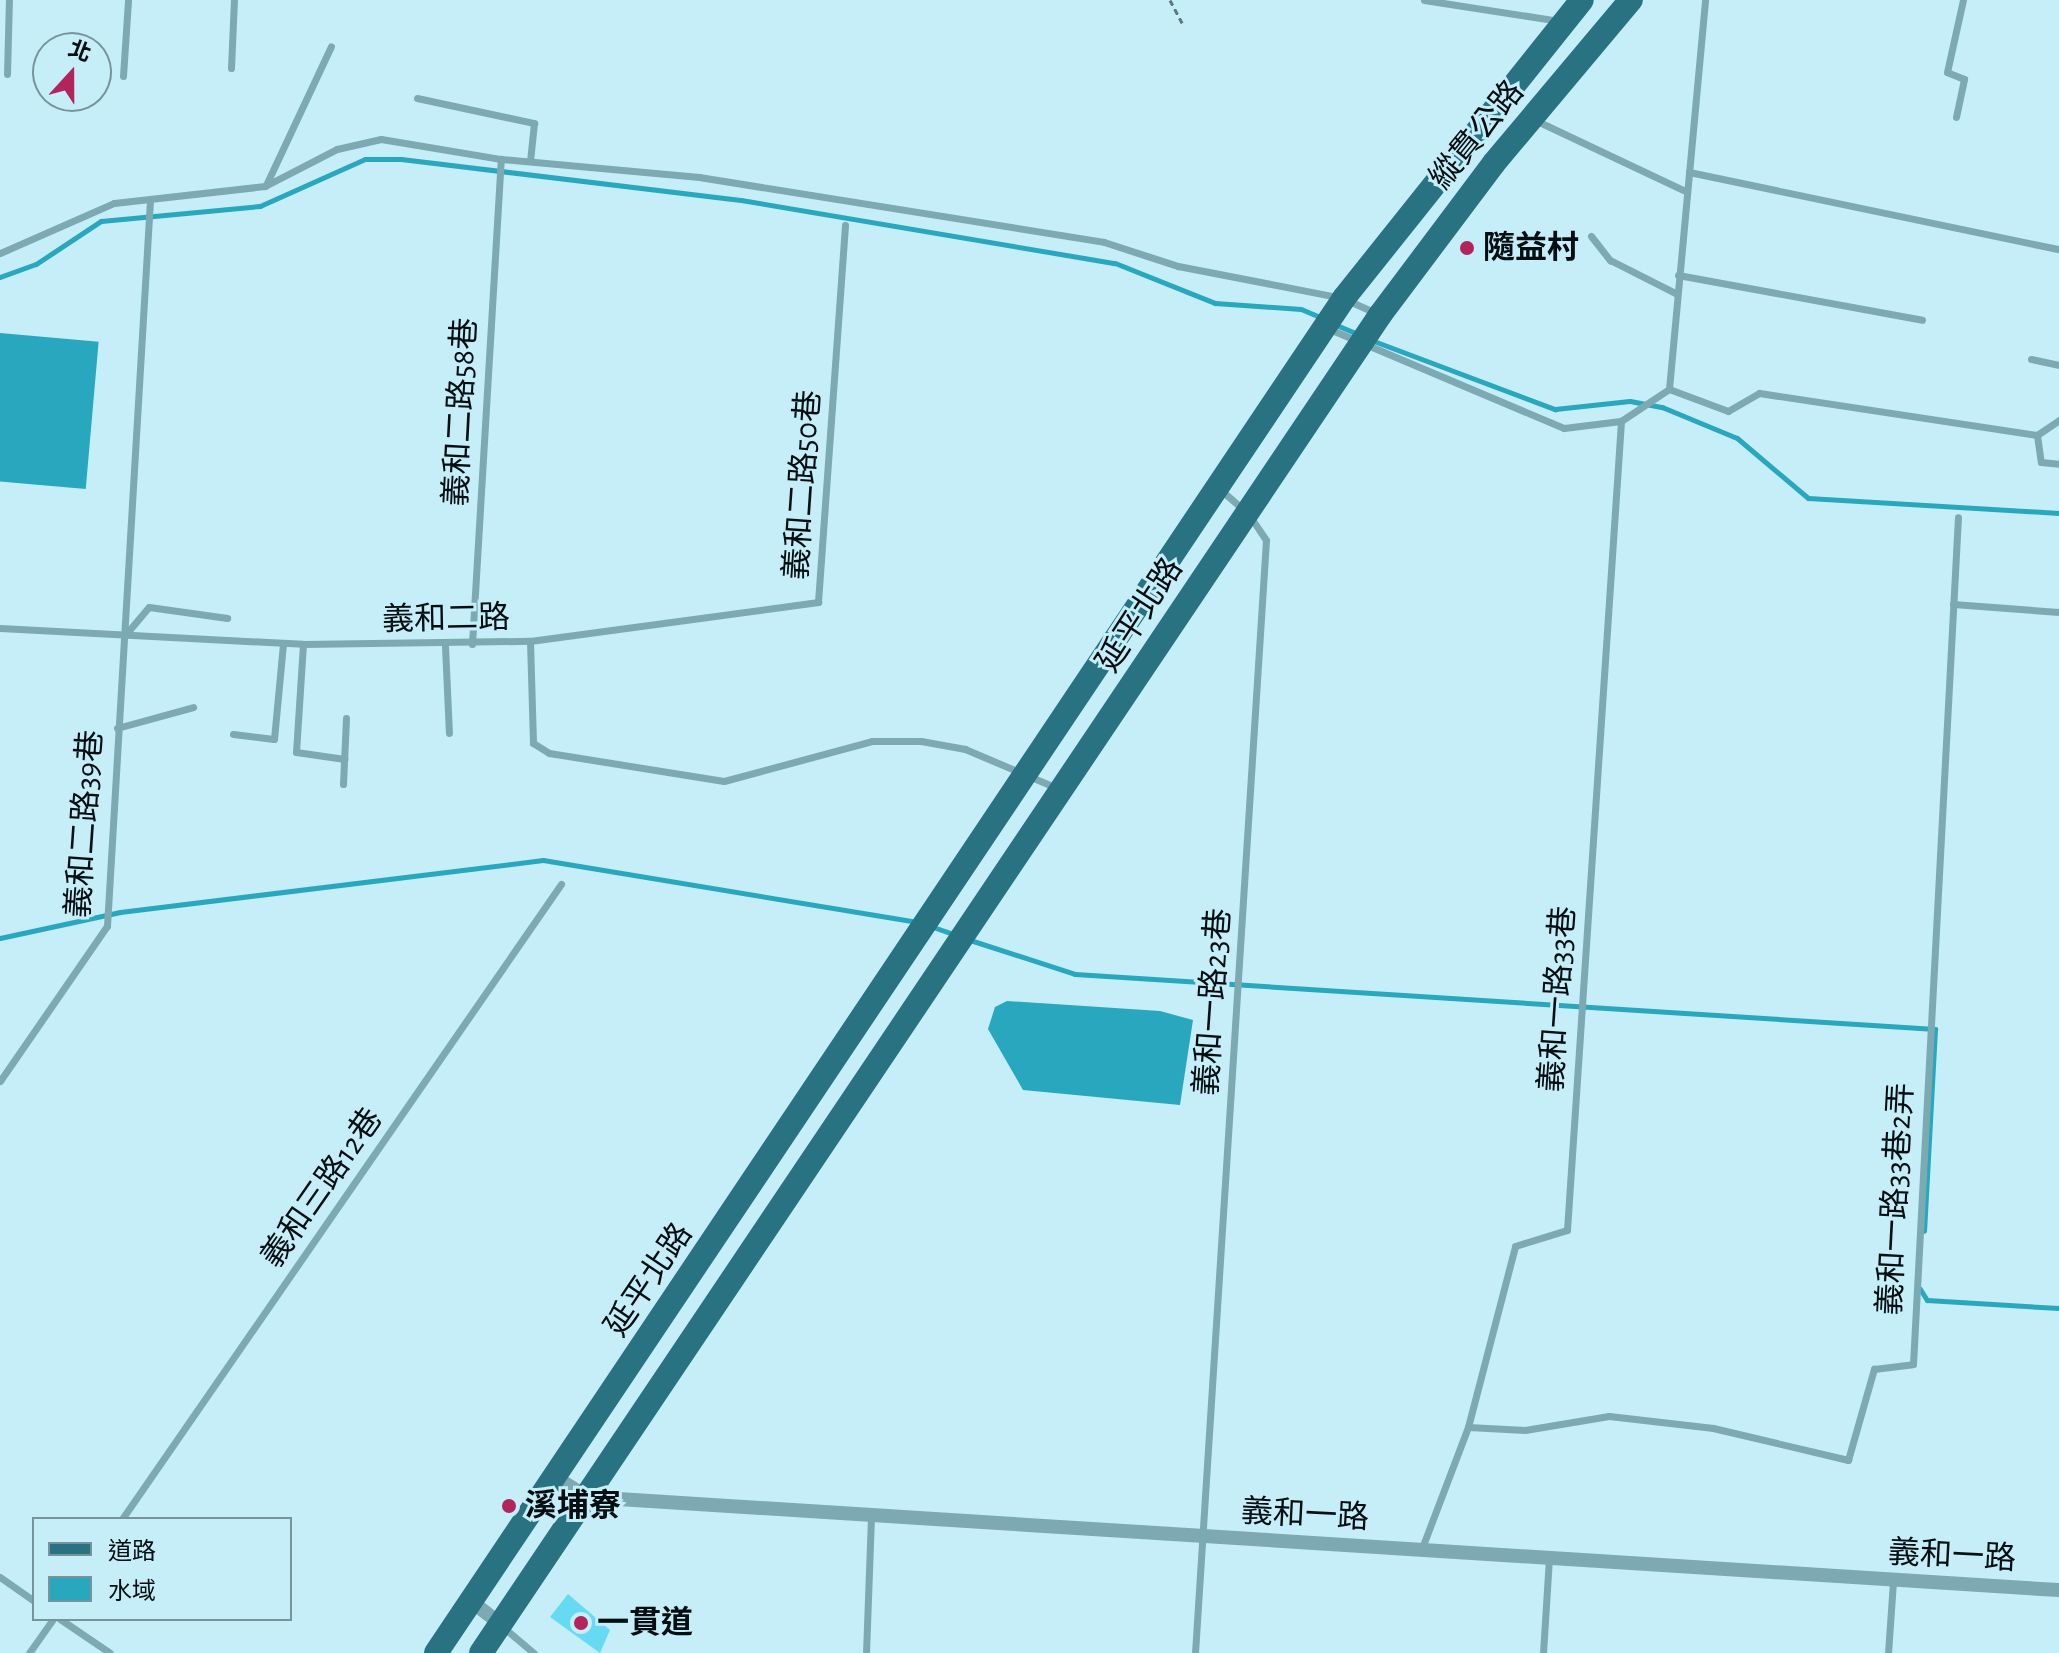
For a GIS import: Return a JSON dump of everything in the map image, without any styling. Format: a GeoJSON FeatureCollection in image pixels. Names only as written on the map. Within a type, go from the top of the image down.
{"type":"FeatureCollection","features":[{"type":"Feature","properties":{"kind":"main road","name":"縱貫公路"},"geometry":{"type":"LineString","coordinates":[[1325,327],[1344,298],[1465,143],[1582,0]]}},
{"type":"Feature","properties":{"kind":"main road","name":"縱貫公路"},"geometry":{"type":"LineString","coordinates":[[1358,346],[1494,163],[1631,0]]}},
{"type":"Feature","properties":{"kind":"main road"},"geometry":{"type":"LineString","coordinates":[[1465,143],[1494,163]]}},
{"type":"Feature","properties":{"kind":"main road","name":"延平北路"},"geometry":{"type":"LineString","coordinates":[[436,1653],[1325,327]]}},
{"type":"Feature","properties":{"kind":"main road","name":"延平北路"},"geometry":{"type":"LineString","coordinates":[[587,1497],[1063,791],[1358,346]]}},
{"type":"Feature","properties":{"kind":"main road"},"geometry":{"type":"LineString","coordinates":[[481,1653],[587,1497]]}},
{"type":"Feature","properties":{"kind":"street","name":"義和一路"},"geometry":{"type":"LineString","coordinates":[[555,1477],[587,1497],[2059,1590]]}},
{"type":"Feature","properties":{"kind":"street"},"geometry":{"type":"LineString","coordinates":[[471,1601],[500,1624]]}},
{"type":"Feature","properties":{"kind":"lane"},"geometry":{"type":"LineString","coordinates":[[7,74],[9,0]]}},
{"type":"Feature","properties":{"kind":"lane"},"geometry":{"type":"LineString","coordinates":[[123,76],[128,0]]}},
{"type":"Feature","properties":{"kind":"lane"},"geometry":{"type":"LineString","coordinates":[[231,68],[234,0]]}},
{"type":"Feature","properties":{"kind":"lane"},"geometry":{"type":"LineString","coordinates":[[1424,0],[1563,22]]}},
{"type":"Feature","properties":{"kind":"lane"},"geometry":{"type":"LineString","coordinates":[[1325,327],[1358,346],[1564,428],[1621,421],[1656,401],[1669,389],[1705,0]]}},
{"type":"Feature","properties":{"kind":"lane"},"geometry":{"type":"LineString","coordinates":[[1956,117],[1964,79],[1947,72],[1963,0]]}},
{"type":"Feature","properties":{"kind":"lane"},"geometry":{"type":"LineString","coordinates":[[265,186],[331,46]]}},
{"type":"Feature","properties":{"kind":"lane"},"geometry":{"type":"LineString","coordinates":[[417,98],[534,123],[530,161]]}},
{"type":"Feature","properties":{"kind":"lane"},"geometry":{"type":"LineString","coordinates":[[1531,118],[1687,192]]}},
{"type":"Feature","properties":{"kind":"lane"},"geometry":{"type":"LineString","coordinates":[[0,253],[114,203],[150,205],[265,186],[337,149],[381,139],[500,162],[530,161],[699,177],[1104,242],[1178,266],[1344,298],[1380,315]]}},
{"type":"Feature","properties":{"kind":"lane","name":"義和二路58巷"},"geometry":{"type":"LineString","coordinates":[[472,644],[500,162]]}},
{"type":"Feature","properties":{"kind":"lane"},"geometry":{"type":"LineString","coordinates":[[1689,172],[2059,249]]}},
{"type":"Feature","properties":{"kind":"lane","name":"義和二路39巷"},"geometry":{"type":"LineString","coordinates":[[0,1081],[107,926],[150,205]]}},
{"type":"Feature","properties":{"kind":"lane","name":"義和二路50巷"},"geometry":{"type":"LineString","coordinates":[[530,641],[818,602],[845,225]]}},
{"type":"Feature","properties":{"kind":"lane"},"geometry":{"type":"LineString","coordinates":[[1591,236],[1610,260],[1677,294]]}},
{"type":"Feature","properties":{"kind":"lane"},"geometry":{"type":"LineString","coordinates":[[1678,275],[1922,320]]}},
{"type":"Feature","properties":{"kind":"lane"},"geometry":{"type":"LineString","coordinates":[[2031,359],[2059,365]]}},
{"type":"Feature","properties":{"kind":"lane"},"geometry":{"type":"LineString","coordinates":[[1669,389],[1728,411],[1759,393],[2037,435],[2059,420]]}},
{"type":"Feature","properties":{"kind":"lane","name":"義和一路33巷"},"geometry":{"type":"LineString","coordinates":[[1422,1548],[1468,1427],[1515,1246],[1567,1230],[1621,421]]}},
{"type":"Feature","properties":{"kind":"lane"},"geometry":{"type":"LineString","coordinates":[[2037,435],[2041,462],[2059,464]]}},
{"type":"Feature","properties":{"kind":"lane","name":"義和一路23巷"},"geometry":{"type":"LineString","coordinates":[[1195,1653],[1266,540],[1246,512],[1219,488]]}},
{"type":"Feature","properties":{"kind":"lane","name":"義和一路33巷2弄"},"geometry":{"type":"LineString","coordinates":[[1468,1427],[1525,1430],[1609,1416],[1713,1428],[1848,1460],[1874,1369],[1913,1364],[1958,517]]}},
{"type":"Feature","properties":{"kind":"lane"},"geometry":{"type":"LineString","coordinates":[[1953,604],[2059,612]]}},
{"type":"Feature","properties":{"kind":"lane"},"geometry":{"type":"LineString","coordinates":[[125,635],[149,607],[227,618]]}},
{"type":"Feature","properties":{"kind":"lane","name":"義和二路"},"geometry":{"type":"LineString","coordinates":[[0,628],[303,644],[445,646],[530,641],[533,743],[549,753],[724,781],[872,741],[921,741],[1029,772],[1063,791]]}},
{"type":"Feature","properties":{"kind":"lane"},"geometry":{"type":"LineString","coordinates":[[233,734],[274,739],[283,643]]}},
{"type":"Feature","properties":{"kind":"lane"},"geometry":{"type":"LineString","coordinates":[[303,644],[296,752],[344,759]]}},
{"type":"Feature","properties":{"kind":"lane"},"geometry":{"type":"LineString","coordinates":[[445,646],[449,733]]}},
{"type":"Feature","properties":{"kind":"lane"},"geometry":{"type":"LineString","coordinates":[[117,728],[193,707]]}},
{"type":"Feature","properties":{"kind":"lane"},"geometry":{"type":"LineString","coordinates":[[343,784],[346,718]]}},
{"type":"Feature","properties":{"kind":"lane","name":"義和三路12巷"},"geometry":{"type":"LineString","coordinates":[[123,1517],[561,884]]}},
{"type":"Feature","properties":{"kind":"lane"},"geometry":{"type":"LineString","coordinates":[[866,1653],[871,1515]]}},
{"type":"Feature","properties":{"kind":"lane"},"geometry":{"type":"LineString","coordinates":[[1543,1653],[1549,1557]]}},
{"type":"Feature","properties":{"kind":"lane"},"geometry":{"type":"LineString","coordinates":[[0,1577],[32,1600]]}},
{"type":"Feature","properties":{"kind":"lane"},"geometry":{"type":"LineString","coordinates":[[1888,1653],[1893,1581]]}},
{"type":"Feature","properties":{"kind":"lane"},"geometry":{"type":"LineString","coordinates":[[29,1653],[52,1621]]}},
{"type":"Feature","properties":{"kind":"lane"},"geometry":{"type":"LineString","coordinates":[[63,1621],[110,1653]]}},
{"type":"Feature","properties":{"kind":"lane"},"geometry":{"type":"LineString","coordinates":[[500,1624],[534,1653]]}},
{"type":"Feature","properties":{"kind":"path"},"geometry":{"type":"LineString","coordinates":[[1170,0],[1182,23]]}},
{"type":"Feature","properties":{"kind":"water"},"geometry":{"type":"Polygon","coordinates":[[[0,333],[99,342],[86,489],[0,482],[0,333]]]}},
{"type":"Feature","properties":{"kind":"water"},"geometry":{"type":"Polygon","coordinates":[[[1007,1001],[1160,1011],[1193,1020],[1180,1105],[1023,1090],[988,1029],[995,1007],[1007,1001]]]}},
{"type":"Feature","properties":{"kind":"building","name":"一貫道"},"geometry":{"type":"Polygon","coordinates":[[[568,1594],[610,1630],[600,1653],[550,1617],[568,1594]]]}},
{"type":"Feature","properties":{"kind":"waterway"},"geometry":{"type":"LineString","coordinates":[[0,277],[36,264],[101,221],[260,206],[365,159],[401,159],[741,200],[1115,263],[1215,303],[1301,309],[1322,318]]}},
{"type":"Feature","properties":{"kind":"waterway"},"geometry":{"type":"LineString","coordinates":[[1334,324],[1358,334]]}},
{"type":"Feature","properties":{"kind":"waterway"},"geometry":{"type":"LineString","coordinates":[[1371,340],[1555,409],[1630,401],[1662,407],[1737,438],[1808,498],[2059,513]]}},
{"type":"Feature","properties":{"kind":"waterway"},"geometry":{"type":"LineString","coordinates":[[0,938],[120,912],[543,860],[916,922]]}},
{"type":"Feature","properties":{"kind":"waterway"},"geometry":{"type":"LineString","coordinates":[[933,927],[953,934]]}},
{"type":"Feature","properties":{"kind":"waterway"},"geometry":{"type":"LineString","coordinates":[[970,940],[1075,974],[1935,1029],[1924,1231]]}},
{"type":"Feature","properties":{"kind":"waterway"},"geometry":{"type":"LineString","coordinates":[[1920,1289],[1927,1300],[2059,1308]]}},
{"type":"Feature","properties":{"kind":"place","name":"隨益村"},"geometry":{"type":"Point","coordinates":[1467,248]}},
{"type":"Feature","properties":{"kind":"place","name":"溪埔寮"},"geometry":{"type":"Point","coordinates":[509,1506]}},
{"type":"Feature","properties":{"kind":"place","name":"一貫道"},"geometry":{"type":"Point","coordinates":[581,1623]}}]}
